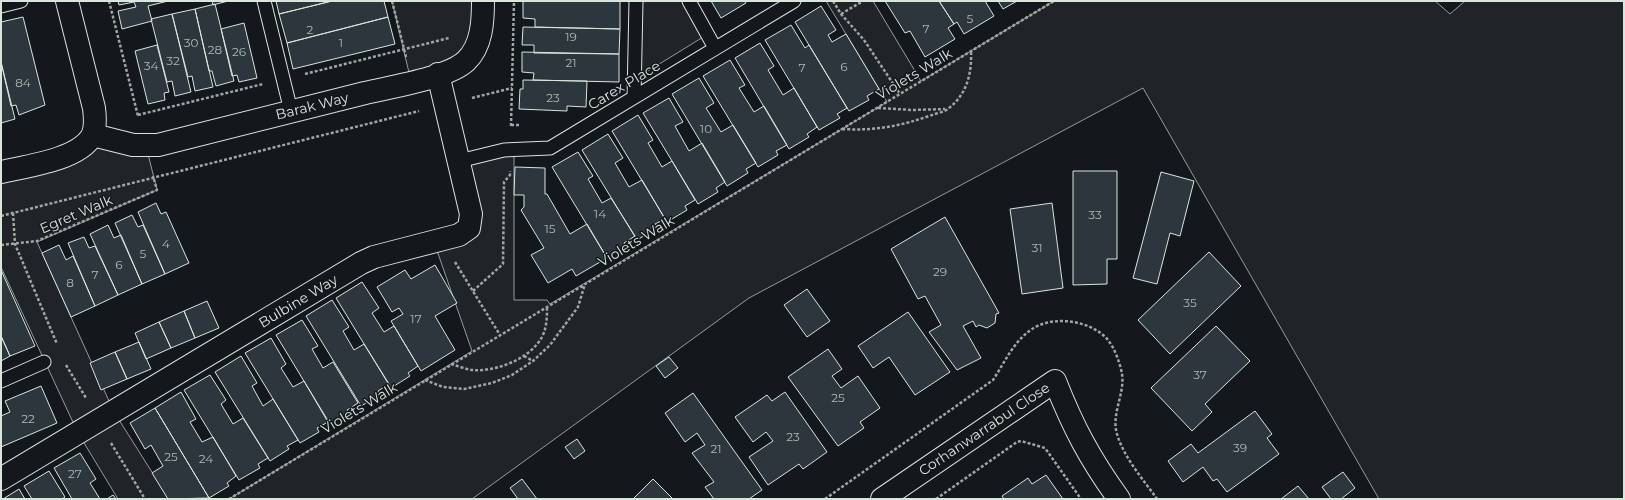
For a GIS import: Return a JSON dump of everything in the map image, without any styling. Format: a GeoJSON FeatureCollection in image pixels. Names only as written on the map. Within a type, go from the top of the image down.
{"type":"FeatureCollection","features":[{"type":"Feature","properties":{"kind":"street"},"geometry":{"type":"LineString","coordinates":[[1,172],[74,152],[87,142],[93,135],[95,117],[94,108],[66,1]]}},
{"type":"Feature","properties":{"kind":"street","name":"Barak Way"},"geometry":{"type":"LineString","coordinates":[[93,135],[133,145],[158,145],[454,69],[466,61],[473,51],[481,29],[483,1]]}},
{"type":"Feature","properties":{"kind":"street","name":"Bulbine Way"},"geometry":{"type":"LineString","coordinates":[[1,480],[361,263],[374,257],[449,239],[466,232],[470,224],[471,214],[438,74]]}},
{"type":"Feature","properties":{"kind":"street","name":"Corhanwarrabul Close"},"geometry":{"type":"LineString","coordinates":[[882,499],[1055,381],[1072,422],[1095,465],[1119,499]]}},
{"type":"Feature","properties":{"kind":"lane"},"geometry":{"type":"LineString","coordinates":[[1,6],[21,1]]}},
{"type":"Feature","properties":{"kind":"lane"},"geometry":{"type":"LineString","coordinates":[[264,1],[291,111]]}},
{"type":"Feature","properties":{"kind":"lane"},"geometry":{"type":"LineString","coordinates":[[634,97],[636,1]]}},
{"type":"Feature","properties":{"kind":"lane"},"geometry":{"type":"LineString","coordinates":[[689,1],[715,48]]}},
{"type":"Feature","properties":{"kind":"lane","name":"Carex Place"},"geometry":{"type":"LineString","coordinates":[[459,161],[504,150],[550,148],[794,1]]}},
{"type":"Feature","properties":{"kind":"lane"},"geometry":{"type":"LineString","coordinates":[[1,381],[44,362]]}},
{"type":"Feature","properties":{"kind":"path"},"geometry":{"type":"LineString","coordinates":[[109,1],[140,120]]}},
{"type":"Feature","properties":{"kind":"path"},"geometry":{"type":"LineString","coordinates":[[392,1],[406,59]]}},
{"type":"Feature","properties":{"kind":"path"},"geometry":{"type":"LineString","coordinates":[[511,130],[514,1]]}},
{"type":"Feature","properties":{"kind":"path"},"geometry":{"type":"LineString","coordinates":[[833,1],[841,14],[864,40],[900,94]]}},
{"type":"Feature","properties":{"kind":"path"},"geometry":{"type":"LineString","coordinates":[[841,14],[863,1]]}},
{"type":"Feature","properties":{"kind":"path","name":"Violets Walk"},"geometry":{"type":"LineString","coordinates":[[229,499],[1054,1]]}},
{"type":"Feature","properties":{"kind":"path"},"geometry":{"type":"LineString","coordinates":[[842,129],[882,129],[920,119],[948,109],[963,93],[970,75],[971,51]]}},
{"type":"Feature","properties":{"kind":"path"},"geometry":{"type":"LineString","coordinates":[[471,99],[512,88]]}},
{"type":"Feature","properties":{"kind":"path"},"geometry":{"type":"LineString","coordinates":[[877,108],[912,110],[948,109]]}},
{"type":"Feature","properties":{"kind":"path"},"geometry":{"type":"LineString","coordinates":[[1,216],[425,110]]}},
{"type":"Feature","properties":{"kind":"path"},"geometry":{"type":"LineString","coordinates":[[473,291],[502,264],[504,182],[510,176],[510,168]]}},
{"type":"Feature","properties":{"kind":"path"},"geometry":{"type":"LineString","coordinates":[[152,171],[154,177]]}},
{"type":"Feature","properties":{"kind":"path","name":"Egret Walk"},"geometry":{"type":"LineString","coordinates":[[1,246],[37,241],[157,190],[154,177]]}},
{"type":"Feature","properties":{"kind":"path"},"geometry":{"type":"LineString","coordinates":[[13,213],[15,244],[59,348]]}},
{"type":"Feature","properties":{"kind":"path"},"geometry":{"type":"LineString","coordinates":[[424,380],[443,387],[464,389],[498,381],[512,375],[533,361],[550,345],[578,307],[585,284]]}},
{"type":"Feature","properties":{"kind":"path"},"geometry":{"type":"LineString","coordinates":[[451,364],[473,370],[492,368],[524,356],[532,350],[542,337],[546,322],[547,306]]}},
{"type":"Feature","properties":{"kind":"path"},"geometry":{"type":"LineString","coordinates":[[524,356],[533,361]]}},
{"type":"Feature","properties":{"kind":"path"},"geometry":{"type":"LineString","coordinates":[[65,362],[88,403]]}},
{"type":"Feature","properties":{"kind":"path"},"geometry":{"type":"LineString","coordinates":[[109,439],[145,499]]}},
{"type":"Feature","properties":{"kind":"path"},"geometry":{"type":"LineString","coordinates":[[936,499],[1017,442],[1021,441],[1045,448],[1081,499]]}},
{"type":"Feature","properties":{"kind":"shaded area"},"geometry":{"type":"Polygon","coordinates":[[[392,1],[483,1],[473,51],[411,81],[392,1]]]}},
{"type":"Feature","properties":{"kind":"shaded area"},"geometry":{"type":"Polygon","coordinates":[[[636,1],[689,1],[708,34],[635,79],[636,1]]]}},
{"type":"Feature","properties":{"kind":"shaded area"},"geometry":{"type":"Polygon","coordinates":[[[826,1],[873,1],[921,81],[1054,1],[1435,1],[1450,14],[1465,1],[1624,1],[1624,499],[1379,499],[1143,88],[749,298],[472,499],[229,499],[472,351],[434,242],[466,232],[459,161],[514,149],[514,300],[547,300],[550,304],[887,102],[826,1]]]}},
{"type":"Feature","properties":{"kind":"shaded area"},"geometry":{"type":"Polygon","coordinates":[[[146,146],[157,190],[37,242],[114,412],[169,499],[118,499],[78,433],[1,267],[1,172],[81,148],[146,146]]]}},
{"type":"Feature","properties":{"kind":"building"},"geometry":{"type":"Polygon","coordinates":[[[118,1],[168,1],[148,6],[152,21],[122,29],[118,11],[136,7],[134,2],[119,5],[118,1]]]}},
{"type":"Feature","properties":{"kind":"building"},"geometry":{"type":"Polygon","coordinates":[[[212,1],[228,1],[213,5],[212,1]]]}},
{"type":"Feature","properties":{"kind":"building"},"geometry":{"type":"Polygon","coordinates":[[[276,1],[332,1],[279,14],[276,1]]]}},
{"type":"Feature","properties":{"kind":"building"},"geometry":{"type":"Polygon","coordinates":[[[332,1],[384,1],[388,17],[287,43],[279,14],[332,1]]]}},
{"type":"Feature","properties":{"kind":"building"},"geometry":{"type":"Polygon","coordinates":[[[523,1],[620,1],[620,29],[535,27],[535,19],[523,18],[523,1]]]}},
{"type":"Feature","properties":{"kind":"building"},"geometry":{"type":"Polygon","coordinates":[[[711,1],[745,1],[746,3],[721,18],[711,1]]]}},
{"type":"Feature","properties":{"kind":"building"},"geometry":{"type":"Polygon","coordinates":[[[885,1],[939,1],[954,24],[948,28],[955,39],[925,57],[910,31],[905,33],[885,1]]]}},
{"type":"Feature","properties":{"kind":"building"},"geometry":{"type":"Polygon","coordinates":[[[939,1],[985,1],[994,16],[964,34],[957,22],[954,24],[939,1]]]}},
{"type":"Feature","properties":{"kind":"building"},"geometry":{"type":"Polygon","coordinates":[[[998,1],[1017,1],[1003,9],[998,1]]]}},
{"type":"Feature","properties":{"kind":"building"},"geometry":{"type":"Polygon","coordinates":[[[215,4],[234,81],[216,86],[212,71],[209,71],[195,9],[215,4]]]}},
{"type":"Feature","properties":{"kind":"building"},"geometry":{"type":"Polygon","coordinates":[[[821,6],[836,30],[828,35],[832,42],[846,34],[879,89],[867,96],[869,100],[849,111],[795,22],[821,6]]]}},
{"type":"Feature","properties":{"kind":"building"},"geometry":{"type":"Polygon","coordinates":[[[195,9],[213,87],[195,91],[192,76],[188,77],[172,14],[195,9]]]}},
{"type":"Feature","properties":{"kind":"building"},"geometry":{"type":"Polygon","coordinates":[[[172,14],[191,92],[175,96],[172,81],[167,82],[151,19],[172,14]]]}},
{"type":"Feature","properties":{"kind":"building"},"geometry":{"type":"Polygon","coordinates":[[[23,17],[45,105],[19,115],[16,105],[11,106],[1,62],[1,22],[23,17]]]}},
{"type":"Feature","properties":{"kind":"building"},"geometry":{"type":"Polygon","coordinates":[[[388,17],[395,44],[293,69],[287,43],[388,17]]]}},
{"type":"Feature","properties":{"kind":"building"},"geometry":{"type":"Polygon","coordinates":[[[244,23],[257,78],[239,82],[237,75],[232,76],[221,29],[244,23]]]}},
{"type":"Feature","properties":{"kind":"building"},"geometry":{"type":"Polygon","coordinates":[[[791,25],[805,48],[809,45],[847,108],[837,114],[840,118],[819,130],[765,40],[791,25]]]}},
{"type":"Feature","properties":{"kind":"building"},"geometry":{"type":"Polygon","coordinates":[[[523,27],[620,29],[619,54],[534,53],[534,45],[522,45],[523,27]]]}},
{"type":"Feature","properties":{"kind":"building"},"geometry":{"type":"Polygon","coordinates":[[[760,43],[774,66],[768,70],[783,95],[794,88],[817,127],[807,134],[809,137],[789,149],[735,58],[760,43]]]}},
{"type":"Feature","properties":{"kind":"building"},"geometry":{"type":"Polygon","coordinates":[[[157,45],[169,92],[164,93],[165,100],[148,104],[135,51],[157,45]]]}},
{"type":"Feature","properties":{"kind":"building"},"geometry":{"type":"Polygon","coordinates":[[[522,52],[619,54],[619,82],[533,80],[534,73],[522,72],[522,52]]]}},
{"type":"Feature","properties":{"kind":"building"},"geometry":{"type":"Polygon","coordinates":[[[730,60],[745,85],[739,88],[754,112],[764,106],[787,145],[776,151],[778,155],[758,167],[703,76],[730,60]]]}},
{"type":"Feature","properties":{"kind":"building"},"geometry":{"type":"Polygon","coordinates":[[[1,62],[15,119],[1,123],[1,62]]]}},
{"type":"Feature","properties":{"kind":"building"},"geometry":{"type":"Polygon","coordinates":[[[699,78],[714,103],[706,108],[721,132],[733,125],[756,163],[746,169],[748,173],[727,186],[672,94],[699,78]]]}},
{"type":"Feature","properties":{"kind":"building"},"geometry":{"type":"Polygon","coordinates":[[[523,80],[587,81],[586,107],[567,106],[567,111],[519,109],[520,89],[523,89],[523,80]]]}},
{"type":"Feature","properties":{"kind":"building"},"geometry":{"type":"Polygon","coordinates":[[[669,98],[683,122],[675,126],[689,151],[702,143],[725,182],[716,188],[718,192],[698,204],[643,113],[669,98]]]}},
{"type":"Feature","properties":{"kind":"building"},"geometry":{"type":"Polygon","coordinates":[[[638,115],[653,140],[648,143],[662,167],[672,161],[695,200],[685,206],[687,210],[667,222],[612,131],[638,115]]]}},
{"type":"Feature","properties":{"kind":"building"},"geometry":{"type":"Polygon","coordinates":[[[608,134],[623,158],[615,163],[629,187],[642,180],[665,219],[655,224],[657,228],[637,240],[582,150],[608,134]]]}},
{"type":"Feature","properties":{"kind":"building"},"geometry":{"type":"Polygon","coordinates":[[[578,152],[593,176],[588,179],[602,203],[611,198],[635,236],[624,243],[626,246],[607,258],[552,167],[578,152]]]}},
{"type":"Feature","properties":{"kind":"building"},"geometry":{"type":"Polygon","coordinates":[[[515,167],[545,168],[545,194],[547,194],[570,234],[587,224],[607,258],[576,276],[572,269],[548,283],[531,255],[544,248],[521,210],[524,207],[524,195],[514,195],[515,167]]]}},
{"type":"Feature","properties":{"kind":"building"},"geometry":{"type":"Polygon","coordinates":[[[1073,171],[1117,171],[1117,259],[1107,259],[1107,284],[1073,285],[1073,171]]]}},
{"type":"Feature","properties":{"kind":"building"},"geometry":{"type":"Polygon","coordinates":[[[1161,172],[1194,181],[1180,236],[1170,233],[1157,284],[1133,278],[1161,172]]]}},
{"type":"Feature","properties":{"kind":"building"},"geometry":{"type":"Polygon","coordinates":[[[156,203],[161,214],[166,212],[189,263],[165,274],[138,212],[156,203]]]}},
{"type":"Feature","properties":{"kind":"building"},"geometry":{"type":"Polygon","coordinates":[[[1052,203],[1063,288],[1022,294],[1010,209],[1052,203]]]}},
{"type":"Feature","properties":{"kind":"building"},"geometry":{"type":"Polygon","coordinates":[[[132,215],[138,227],[143,225],[165,274],[142,284],[115,223],[132,215]]]}},
{"type":"Feature","properties":{"kind":"building"},"geometry":{"type":"Polygon","coordinates":[[[945,217],[999,313],[996,314],[995,323],[987,328],[979,325],[976,327],[973,321],[963,326],[981,358],[957,370],[929,332],[941,325],[925,296],[918,299],[891,249],[945,217]]]}},
{"type":"Feature","properties":{"kind":"building"},"geometry":{"type":"Polygon","coordinates":[[[108,225],[114,238],[121,235],[142,284],[118,295],[90,234],[108,225]]]}},
{"type":"Feature","properties":{"kind":"building"},"geometry":{"type":"Polygon","coordinates":[[[84,237],[89,248],[95,246],[118,295],[95,306],[68,243],[84,237]]]}},
{"type":"Feature","properties":{"kind":"building"},"geometry":{"type":"Polygon","coordinates":[[[59,245],[66,260],[73,256],[95,306],[71,317],[42,253],[59,245]]]}},
{"type":"Feature","properties":{"kind":"building"},"geometry":{"type":"Polygon","coordinates":[[[1209,252],[1241,286],[1170,354],[1138,320],[1209,252]]]}},
{"type":"Feature","properties":{"kind":"building"},"geometry":{"type":"Polygon","coordinates":[[[435,265],[457,303],[435,316],[455,350],[421,371],[391,321],[403,314],[399,308],[392,312],[377,287],[405,270],[411,279],[435,265]]]}},
{"type":"Feature","properties":{"kind":"building"},"geometry":{"type":"Polygon","coordinates":[[[1,270],[35,346],[10,356],[1,336],[1,270]]]}},
{"type":"Feature","properties":{"kind":"building"},"geometry":{"type":"Polygon","coordinates":[[[362,282],[379,308],[372,313],[384,332],[394,326],[418,366],[408,373],[410,376],[391,388],[336,298],[362,282]]]}},
{"type":"Feature","properties":{"kind":"building"},"geometry":{"type":"Polygon","coordinates":[[[807,289],[830,321],[807,337],[784,305],[807,289]]]}},
{"type":"Feature","properties":{"kind":"building"},"geometry":{"type":"Polygon","coordinates":[[[332,300],[349,327],[343,331],[354,350],[364,344],[389,384],[378,391],[380,395],[361,406],[306,316],[332,300]]]}},
{"type":"Feature","properties":{"kind":"building"},"geometry":{"type":"Polygon","coordinates":[[[207,301],[219,328],[195,338],[184,311],[207,301]]]}},
{"type":"Feature","properties":{"kind":"building"},"geometry":{"type":"Polygon","coordinates":[[[184,311],[195,338],[171,348],[159,322],[184,311]]]}},
{"type":"Feature","properties":{"kind":"building"},"geometry":{"type":"Polygon","coordinates":[[[908,312],[950,372],[915,395],[889,357],[873,368],[858,346],[908,312]]]}},
{"type":"Feature","properties":{"kind":"building"},"geometry":{"type":"Polygon","coordinates":[[[302,320],[318,346],[312,349],[323,368],[333,362],[358,403],[347,410],[350,413],[330,424],[276,335],[302,320]]]}},
{"type":"Feature","properties":{"kind":"building"},"geometry":{"type":"Polygon","coordinates":[[[159,322],[171,348],[146,359],[135,333],[159,322]]]}},
{"type":"Feature","properties":{"kind":"building"},"geometry":{"type":"Polygon","coordinates":[[[1216,326],[1250,361],[1205,404],[1212,412],[1192,431],[1151,388],[1216,326]]]}},
{"type":"Feature","properties":{"kind":"building"},"geometry":{"type":"Polygon","coordinates":[[[1,336],[10,356],[1,361],[1,336]]]}},
{"type":"Feature","properties":{"kind":"building"},"geometry":{"type":"Polygon","coordinates":[[[271,338],[286,364],[281,368],[293,387],[304,381],[328,422],[317,428],[319,432],[300,443],[245,353],[271,338]]]}},
{"type":"Feature","properties":{"kind":"building"},"geometry":{"type":"Polygon","coordinates":[[[139,342],[151,369],[127,379],[115,352],[139,342]]]}},
{"type":"Feature","properties":{"kind":"building"},"geometry":{"type":"Polygon","coordinates":[[[828,349],[842,369],[832,376],[841,388],[858,376],[880,408],[860,422],[864,428],[838,446],[788,377],[828,349]]]}},
{"type":"Feature","properties":{"kind":"building"},"geometry":{"type":"Polygon","coordinates":[[[115,352],[127,379],[101,390],[90,363],[115,352]]]}},
{"type":"Feature","properties":{"kind":"building"},"geometry":{"type":"Polygon","coordinates":[[[241,356],[257,383],[252,386],[263,406],[273,399],[298,440],[287,446],[289,449],[270,461],[215,372],[241,356]]]}},
{"type":"Feature","properties":{"kind":"building"},"geometry":{"type":"Polygon","coordinates":[[[669,357],[678,368],[665,378],[656,366],[669,357]]]}},
{"type":"Feature","properties":{"kind":"building"},"geometry":{"type":"Polygon","coordinates":[[[210,375],[226,400],[221,404],[233,424],[243,418],[268,458],[258,464],[260,468],[239,480],[184,390],[210,375]]]}},
{"type":"Feature","properties":{"kind":"building"},"geometry":{"type":"Polygon","coordinates":[[[41,386],[57,423],[1,447],[1,416],[10,412],[5,401],[41,386]]]}},
{"type":"Feature","properties":{"kind":"building"},"geometry":{"type":"Polygon","coordinates":[[[181,392],[196,419],[190,422],[202,442],[213,437],[236,476],[227,483],[229,486],[209,498],[155,408],[181,392]]]}},
{"type":"Feature","properties":{"kind":"building"},"geometry":{"type":"Polygon","coordinates":[[[785,392],[827,452],[803,469],[799,464],[768,485],[749,457],[773,441],[766,432],[753,442],[735,417],[767,395],[772,401],[785,392]]]}},
{"type":"Feature","properties":{"kind":"building"},"geometry":{"type":"Polygon","coordinates":[[[693,393],[762,490],[749,499],[714,499],[705,487],[714,482],[692,453],[705,445],[697,433],[685,442],[665,413],[693,393]]]}},
{"type":"Feature","properties":{"kind":"building"},"geometry":{"type":"Polygon","coordinates":[[[155,408],[209,498],[168,499],[152,473],[163,466],[151,445],[145,449],[130,423],[155,408]]]}},
{"type":"Feature","properties":{"kind":"building"},"geometry":{"type":"Polygon","coordinates":[[[1255,411],[1272,434],[1267,438],[1279,454],[1227,492],[1217,479],[1213,481],[1203,467],[1183,482],[1168,461],[1191,444],[1198,453],[1255,411]]]}},
{"type":"Feature","properties":{"kind":"building"},"geometry":{"type":"Polygon","coordinates":[[[577,439],[585,451],[574,459],[565,447],[577,439]]]}},
{"type":"Feature","properties":{"kind":"building"},"geometry":{"type":"Polygon","coordinates":[[[80,453],[96,479],[90,483],[100,499],[72,499],[54,468],[80,453]]]}},
{"type":"Feature","properties":{"kind":"building"},"geometry":{"type":"Polygon","coordinates":[[[49,471],[65,497],[62,499],[32,499],[24,486],[49,471]]]}},
{"type":"Feature","properties":{"kind":"building"},"geometry":{"type":"Polygon","coordinates":[[[1343,472],[1355,488],[1341,499],[1331,499],[1322,487],[1343,472]]]}},
{"type":"Feature","properties":{"kind":"building"},"geometry":{"type":"Polygon","coordinates":[[[1046,475],[1063,499],[1004,499],[1002,496],[1028,478],[1032,484],[1046,475]]]}},
{"type":"Feature","properties":{"kind":"building"},"geometry":{"type":"Polygon","coordinates":[[[522,479],[537,499],[518,499],[510,488],[522,479]]]}},
{"type":"Feature","properties":{"kind":"building"},"geometry":{"type":"Polygon","coordinates":[[[653,479],[673,499],[633,499],[653,479]]]}},
{"type":"Feature","properties":{"kind":"building"},"geometry":{"type":"Polygon","coordinates":[[[1298,486],[1309,499],[1281,499],[1298,486]]]}},
{"type":"Feature","properties":{"kind":"building"},"geometry":{"type":"Polygon","coordinates":[[[19,489],[25,499],[3,499],[19,489]]]}},
{"type":"Feature","properties":{"kind":"building"},"geometry":{"type":"Polygon","coordinates":[[[113,495],[116,499],[107,499],[113,495]]]}}]}
